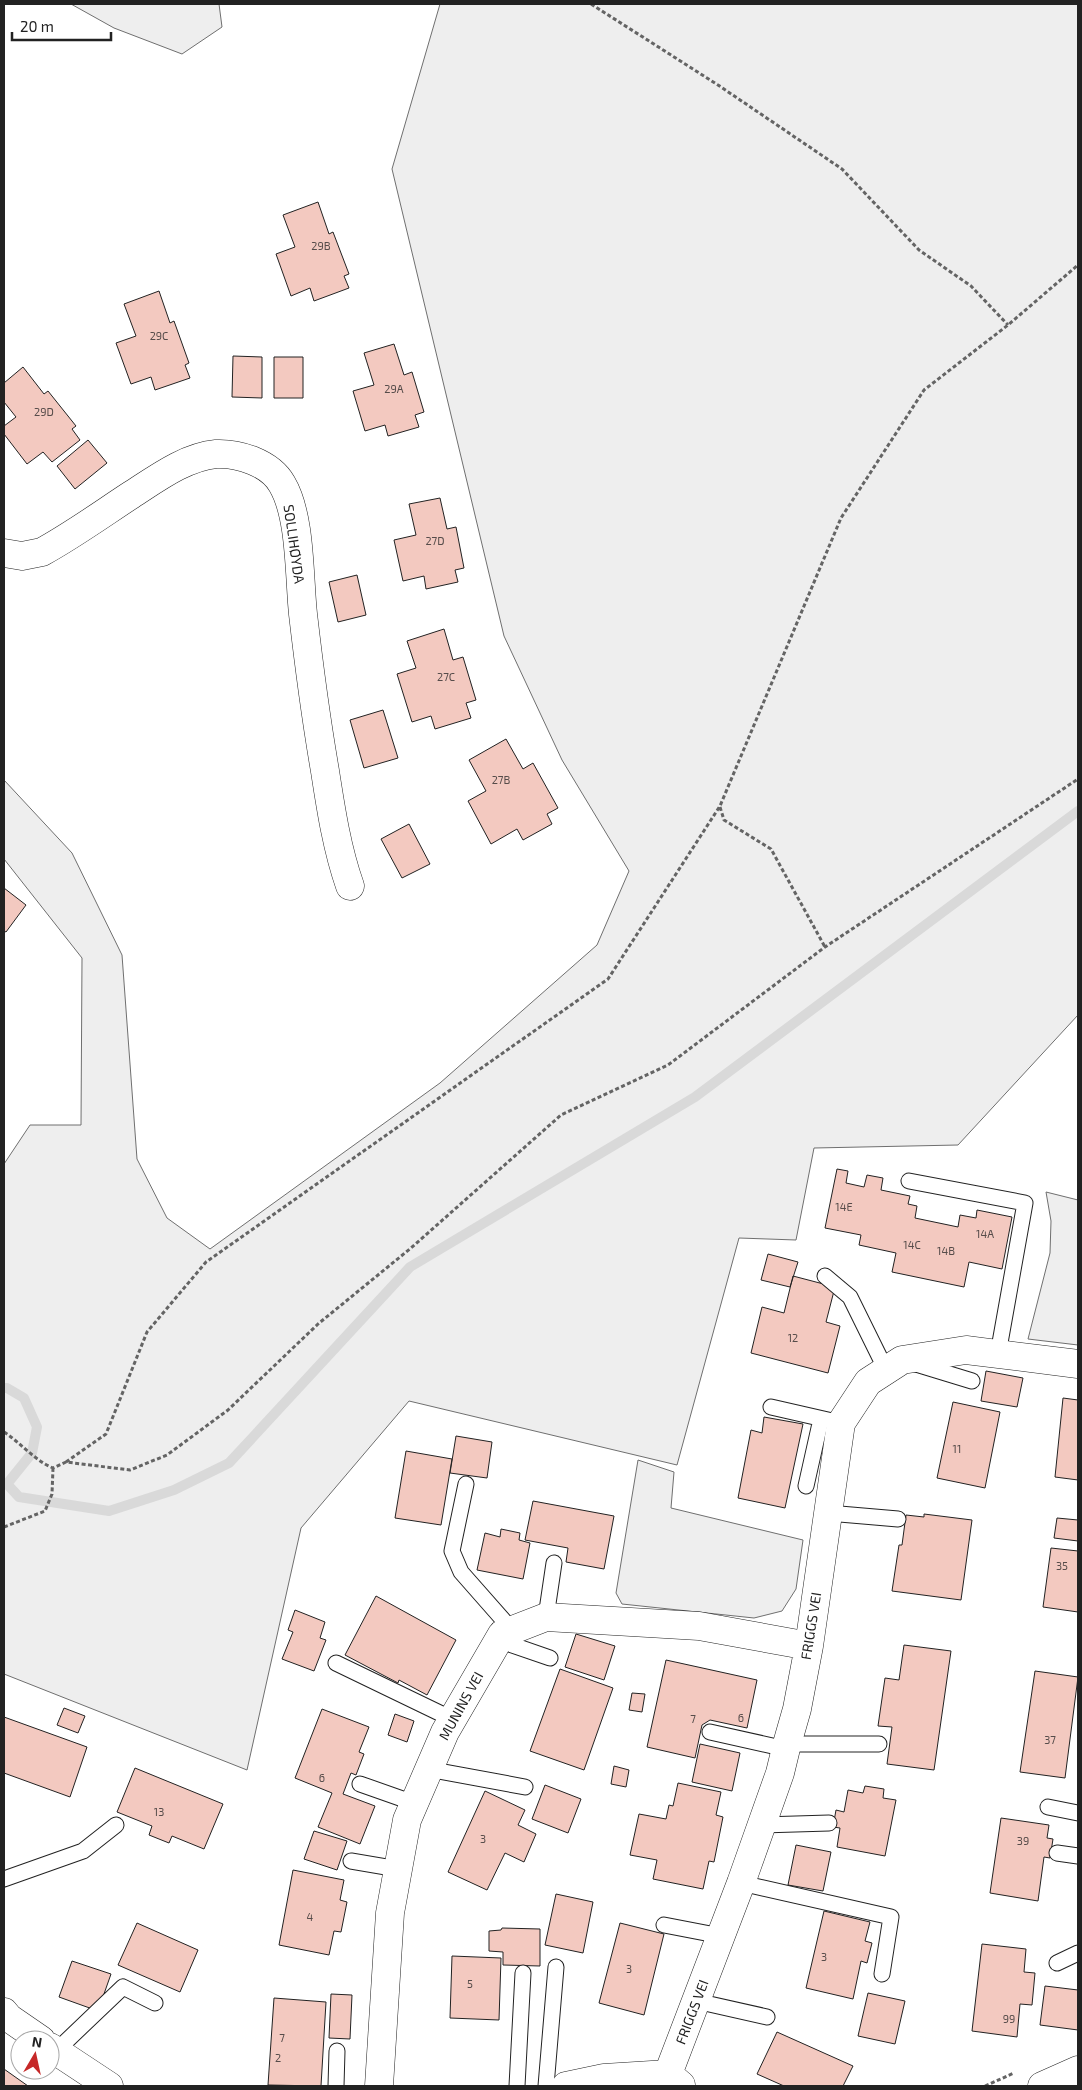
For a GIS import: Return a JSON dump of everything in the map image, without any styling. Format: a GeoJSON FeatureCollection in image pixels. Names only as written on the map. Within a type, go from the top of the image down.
{"type":"FeatureCollection","features":[{"type":"Feature","properties":{"kind":"street","name":"SOLLIHØYDA"},"geometry":{"type":"LineString","coordinates":[[4,553],[22,556],[42,552],[162,475],[203,457],[227,455],[254,461],[266,466],[281,482],[294,517],[303,614],[318,731],[332,816],[342,863],[350,886]]}},
{"type":"Feature","properties":{"kind":"street","name":"FRIGGS VEI"},"geometry":{"type":"LineString","coordinates":[[675,2080],[696,2001],[762,1825],[797,1709],[809,1646],[828,1513],[831,1421],[868,1382],[894,1365],[966,1350],[1078,1364]]}},
{"type":"Feature","properties":{"kind":"street"},"geometry":{"type":"LineString","coordinates":[[505,1635],[546,1617],[699,1626],[809,1646]]}},
{"type":"Feature","properties":{"kind":"street","name":"MUNINS VEI"},"geometry":{"type":"LineString","coordinates":[[379,2086],[390,1913],[407,1820],[428,1769],[452,1719],[505,1635]]}},
{"type":"Feature","properties":{"kind":"street"},"geometry":{"type":"LineString","coordinates":[[4,2012],[9,2018],[26,2030]]}},
{"type":"Feature","properties":{"kind":"street"},"geometry":{"type":"LineString","coordinates":[[60,2054],[100,2084]]}},
{"type":"Feature","properties":{"kind":"street"},"geometry":{"type":"LineString","coordinates":[[1042,2086],[1078,2070]]}},
{"type":"Feature","properties":{"kind":"street"},"geometry":{"type":"LineString","coordinates":[[566,2086],[604,2078],[675,2080]]}},
{"type":"Feature","properties":{"kind":"lane"},"geometry":{"type":"LineString","coordinates":[[909,1181],[1025,1203],[998,1354]]}},
{"type":"Feature","properties":{"kind":"lane"},"geometry":{"type":"LineString","coordinates":[[825,1276],[850,1297],[894,1365],[972,1381]]}},
{"type":"Feature","properties":{"kind":"lane"},"geometry":{"type":"LineString","coordinates":[[771,1407],[831,1421],[806,1486]]}},
{"type":"Feature","properties":{"kind":"lane"},"geometry":{"type":"LineString","coordinates":[[466,1484],[452,1551],[461,1572],[505,1635],[550,1658]]}},
{"type":"Feature","properties":{"kind":"lane"},"geometry":{"type":"LineString","coordinates":[[828,1513],[898,1519]]}},
{"type":"Feature","properties":{"kind":"lane"},"geometry":{"type":"LineString","coordinates":[[546,1617],[554,1563]]}},
{"type":"Feature","properties":{"kind":"lane"},"geometry":{"type":"LineString","coordinates":[[336,1663],[452,1719]]}},
{"type":"Feature","properties":{"kind":"lane"},"geometry":{"type":"LineString","coordinates":[[710,1732],[787,1747],[879,1744]]}},
{"type":"Feature","properties":{"kind":"lane"},"geometry":{"type":"LineString","coordinates":[[428,1769],[525,1787]]}},
{"type":"Feature","properties":{"kind":"lane"},"geometry":{"type":"LineString","coordinates":[[360,1784],[414,1803]]}},
{"type":"Feature","properties":{"kind":"lane"},"geometry":{"type":"LineString","coordinates":[[1048,1808],[1078,1813]]}},
{"type":"Feature","properties":{"kind":"lane"},"geometry":{"type":"LineString","coordinates":[[762,1825],[829,1823]]}},
{"type":"Feature","properties":{"kind":"lane"},"geometry":{"type":"LineString","coordinates":[[4,1879],[83,1851],[116,1825]]}},
{"type":"Feature","properties":{"kind":"lane"},"geometry":{"type":"LineString","coordinates":[[1057,1853],[1078,1856]]}},
{"type":"Feature","properties":{"kind":"lane"},"geometry":{"type":"LineString","coordinates":[[351,1861],[398,1869]]}},
{"type":"Feature","properties":{"kind":"lane"},"geometry":{"type":"LineString","coordinates":[[741,1883],[890,1917],[882,1974]]}},
{"type":"Feature","properties":{"kind":"lane"},"geometry":{"type":"LineString","coordinates":[[664,1925],[721,1936]]}},
{"type":"Feature","properties":{"kind":"lane"},"geometry":{"type":"LineString","coordinates":[[1057,1964],[1078,1953]]}},
{"type":"Feature","properties":{"kind":"lane"},"geometry":{"type":"LineString","coordinates":[[546,2086],[556,1967]]}},
{"type":"Feature","properties":{"kind":"lane"},"geometry":{"type":"LineString","coordinates":[[517,2086],[523,1973]]}},
{"type":"Feature","properties":{"kind":"lane"},"geometry":{"type":"LineString","coordinates":[[60,2037],[123,1987],[155,2003]]}},
{"type":"Feature","properties":{"kind":"lane"},"geometry":{"type":"LineString","coordinates":[[696,2001],[767,2017]]}},
{"type":"Feature","properties":{"kind":"lane"},"geometry":{"type":"LineString","coordinates":[[336,2086],[337,2051]]}},
{"type":"Feature","properties":{"kind":"path"},"geometry":{"type":"LineString","coordinates":[[591,4],[718,85],[842,169],[919,250],[971,286],[1008,325]]}},
{"type":"Feature","properties":{"kind":"path"},"geometry":{"type":"LineString","coordinates":[[4,1432],[20,1442],[39,1462],[53,1468],[66,1462],[106,1434],[147,1332],[206,1262],[608,979],[720,806],[841,518],[924,390],[1008,325],[1078,265]]}},
{"type":"Feature","properties":{"kind":"path"},"geometry":{"type":"LineString","coordinates":[[66,1462],[130,1470],[167,1454],[228,1410],[318,1324],[411,1248],[561,1115],[668,1065],[825,947],[1078,779]]}},
{"type":"Feature","properties":{"kind":"path"},"geometry":{"type":"LineString","coordinates":[[720,806],[724,820],[771,849],[825,947]]}},
{"type":"Feature","properties":{"kind":"path"},"geometry":{"type":"LineString","coordinates":[[4,1527],[46,1511],[52,1494],[53,1468]]}},
{"type":"Feature","properties":{"kind":"shaded area"},"geometry":{"type":"Polygon","coordinates":[[[71,4],[219,4],[222,27],[182,54],[114,28],[71,4]]]}},
{"type":"Feature","properties":{"kind":"shaded area"},"geometry":{"type":"Polygon","coordinates":[[[440,4],[1078,4],[1078,1015],[958,1145],[814,1148],[796,1240],[739,1238],[677,1465],[409,1401],[301,1528],[247,1770],[4,1674],[4,1164],[30,1125],[81,1125],[82,958],[4,859],[4,780],[72,853],[122,955],[137,1159],[167,1218],[210,1249],[440,1083],[597,945],[629,871],[562,760],[504,636],[392,169],[440,4]]]}},
{"type":"Feature","properties":{"kind":"shaded area"},"geometry":{"type":"Polygon","coordinates":[[[1046,1192],[1078,1200],[1078,1345],[1028,1339],[1050,1253],[1051,1221],[1046,1192]]]}},
{"type":"Feature","properties":{"kind":"shaded area"},"geometry":{"type":"Polygon","coordinates":[[[638,1460],[674,1472],[671,1508],[803,1540],[796,1589],[782,1611],[754,1618],[622,1604],[616,1593],[638,1460]]]}},
{"type":"Feature","properties":{"kind":"building"},"geometry":{"type":"Polygon","coordinates":[[[318,202],[329,234],[333,232],[349,274],[344,276],[349,288],[314,301],[310,288],[291,296],[276,254],[295,247],[283,215],[318,202]]]}},
{"type":"Feature","properties":{"kind":"building"},"geometry":{"type":"Polygon","coordinates":[[[159,291],[170,323],[174,321],[189,363],[185,365],[190,378],[155,390],[151,377],[131,384],[116,343],[136,336],[124,304],[159,291]]]}},
{"type":"Feature","properties":{"kind":"building"},"geometry":{"type":"Polygon","coordinates":[[[394,344],[404,375],[412,372],[424,412],[415,415],[419,427],[388,436],[385,425],[365,431],[353,391],[374,385],[364,353],[394,344]]]}},
{"type":"Feature","properties":{"kind":"building"},"geometry":{"type":"Polygon","coordinates":[[[233,356],[262,357],[262,398],[232,397],[233,356]]]}},
{"type":"Feature","properties":{"kind":"building"},"geometry":{"type":"Polygon","coordinates":[[[274,357],[303,357],[303,398],[274,398],[274,357]]]}},
{"type":"Feature","properties":{"kind":"building"},"geometry":{"type":"Polygon","coordinates":[[[23,367],[44,394],[48,391],[76,426],[72,429],[80,440],[52,462],[43,452],[27,464],[4,434],[4,426],[16,417],[4,402],[4,383],[23,367]]]}},
{"type":"Feature","properties":{"kind":"building"},"geometry":{"type":"Polygon","coordinates":[[[88,440],[107,463],[75,489],[57,466],[88,440]]]}},
{"type":"Feature","properties":{"kind":"building"},"geometry":{"type":"Polygon","coordinates":[[[440,498],[447,529],[456,527],[464,568],[455,570],[458,582],[426,589],[424,576],[403,581],[394,540],[416,535],[409,504],[440,498]]]}},
{"type":"Feature","properties":{"kind":"building"},"geometry":{"type":"Polygon","coordinates":[[[357,575],[366,615],[338,622],[329,582],[357,575]]]}},
{"type":"Feature","properties":{"kind":"building"},"geometry":{"type":"Polygon","coordinates":[[[444,629],[453,660],[463,657],[476,700],[466,703],[471,718],[435,729],[431,716],[412,722],[397,674],[416,668],[407,641],[444,629]]]}},
{"type":"Feature","properties":{"kind":"building"},"geometry":{"type":"Polygon","coordinates":[[[383,710],[398,758],[364,768],[350,720],[383,710]]]}},
{"type":"Feature","properties":{"kind":"building"},"geometry":{"type":"Polygon","coordinates":[[[506,739],[523,769],[533,763],[558,808],[547,814],[552,824],[523,840],[517,829],[491,844],[468,801],[486,791],[469,760],[506,739]]]}},
{"type":"Feature","properties":{"kind":"building"},"geometry":{"type":"Polygon","coordinates":[[[409,824],[430,864],[402,878],[381,839],[409,824]]]}},
{"type":"Feature","properties":{"kind":"building"},"geometry":{"type":"Polygon","coordinates":[[[4,888],[26,905],[6,932],[4,931],[4,888]]]}},
{"type":"Feature","properties":{"kind":"building"},"geometry":{"type":"Polygon","coordinates":[[[837,1169],[848,1171],[846,1183],[864,1187],[867,1175],[883,1178],[881,1190],[910,1196],[908,1204],[917,1206],[915,1218],[958,1227],[960,1215],[976,1218],[977,1210],[1012,1217],[1002,1269],[969,1262],[964,1287],[892,1272],[896,1253],[859,1245],[861,1235],[825,1228],[837,1169]]]}},
{"type":"Feature","properties":{"kind":"building"},"geometry":{"type":"Polygon","coordinates":[[[768,1254],[798,1262],[790,1287],[761,1280],[768,1254]]]}},
{"type":"Feature","properties":{"kind":"building"},"geometry":{"type":"Polygon","coordinates":[[[793,1276],[835,1287],[826,1322],[840,1326],[828,1373],[751,1353],[762,1307],[784,1313],[793,1276]]]}},
{"type":"Feature","properties":{"kind":"building"},"geometry":{"type":"Polygon","coordinates":[[[986,1371],[1023,1378],[1017,1407],[981,1401],[986,1371]]]}},
{"type":"Feature","properties":{"kind":"building"},"geometry":{"type":"Polygon","coordinates":[[[1063,1398],[1078,1400],[1078,1480],[1055,1477],[1063,1398]]]}},
{"type":"Feature","properties":{"kind":"building"},"geometry":{"type":"Polygon","coordinates":[[[953,1402],[1000,1412],[985,1488],[937,1478],[953,1402]]]}},
{"type":"Feature","properties":{"kind":"building"},"geometry":{"type":"Polygon","coordinates":[[[764,1417],[803,1424],[785,1508],[738,1498],[751,1430],[762,1433],[764,1417]]]}},
{"type":"Feature","properties":{"kind":"building"},"geometry":{"type":"Polygon","coordinates":[[[456,1436],[492,1442],[487,1478],[450,1473],[456,1436]]]}},
{"type":"Feature","properties":{"kind":"building"},"geometry":{"type":"Polygon","coordinates":[[[406,1451],[452,1459],[441,1525],[395,1518],[406,1451]]]}},
{"type":"Feature","properties":{"kind":"building"},"geometry":{"type":"Polygon","coordinates":[[[533,1501],[614,1516],[604,1569],[566,1562],[568,1548],[525,1540],[533,1501]]]}},
{"type":"Feature","properties":{"kind":"building"},"geometry":{"type":"Polygon","coordinates":[[[924,1514],[972,1520],[961,1600],[892,1591],[899,1545],[902,1545],[906,1515],[924,1517],[924,1514]]]}},
{"type":"Feature","properties":{"kind":"building"},"geometry":{"type":"Polygon","coordinates":[[[1057,1518],[1078,1520],[1078,1541],[1054,1538],[1057,1518]]]}},
{"type":"Feature","properties":{"kind":"building"},"geometry":{"type":"Polygon","coordinates":[[[501,1529],[520,1533],[519,1540],[530,1543],[523,1579],[477,1570],[485,1533],[500,1537],[501,1529]]]}},
{"type":"Feature","properties":{"kind":"building"},"geometry":{"type":"Polygon","coordinates":[[[1051,1548],[1078,1551],[1078,1612],[1043,1607],[1051,1548]]]}},
{"type":"Feature","properties":{"kind":"building"},"geometry":{"type":"Polygon","coordinates":[[[376,1596],[456,1640],[427,1695],[399,1680],[398,1683],[345,1655],[376,1596]]]}},
{"type":"Feature","properties":{"kind":"building"},"geometry":{"type":"Polygon","coordinates":[[[295,1610],[325,1622],[320,1638],[326,1640],[314,1671],[282,1659],[293,1632],[288,1630],[295,1610]]]}},
{"type":"Feature","properties":{"kind":"building"},"geometry":{"type":"Polygon","coordinates":[[[576,1634],[615,1646],[604,1680],[565,1667],[576,1634]]]}},
{"type":"Feature","properties":{"kind":"building"},"geometry":{"type":"Polygon","coordinates":[[[904,1645],[951,1651],[934,1770],[887,1764],[892,1727],[878,1726],[885,1678],[899,1680],[904,1645]]]}},
{"type":"Feature","properties":{"kind":"building"},"geometry":{"type":"Polygon","coordinates":[[[666,1660],[757,1680],[747,1728],[710,1720],[702,1725],[695,1758],[647,1747],[666,1660]]]}},
{"type":"Feature","properties":{"kind":"building"},"geometry":{"type":"Polygon","coordinates":[[[560,1669],[613,1688],[584,1770],[530,1751],[560,1669]]]}},
{"type":"Feature","properties":{"kind":"building"},"geometry":{"type":"Polygon","coordinates":[[[1035,1671],[1078,1677],[1065,1778],[1020,1772],[1035,1671]]]}},
{"type":"Feature","properties":{"kind":"building"},"geometry":{"type":"Polygon","coordinates":[[[632,1693],[645,1694],[642,1712],[629,1710],[632,1693]]]}},
{"type":"Feature","properties":{"kind":"building"},"geometry":{"type":"Polygon","coordinates":[[[64,1708],[85,1716],[78,1733],[57,1725],[64,1708]]]}},
{"type":"Feature","properties":{"kind":"building"},"geometry":{"type":"Polygon","coordinates":[[[322,1709],[369,1727],[359,1752],[364,1754],[356,1775],[351,1773],[343,1794],[375,1806],[360,1844],[318,1827],[332,1793],[295,1778],[322,1709]]]}},
{"type":"Feature","properties":{"kind":"building"},"geometry":{"type":"Polygon","coordinates":[[[395,1714],[414,1721],[407,1742],[388,1735],[395,1714]]]}},
{"type":"Feature","properties":{"kind":"building"},"geometry":{"type":"Polygon","coordinates":[[[4,1717],[87,1747],[70,1797],[4,1773],[4,1717]]]}},
{"type":"Feature","properties":{"kind":"building"},"geometry":{"type":"Polygon","coordinates":[[[700,1744],[740,1753],[732,1791],[692,1782],[700,1744]]]}},
{"type":"Feature","properties":{"kind":"building"},"geometry":{"type":"Polygon","coordinates":[[[614,1766],[629,1770],[626,1787],[611,1784],[614,1766]]]}},
{"type":"Feature","properties":{"kind":"building"},"geometry":{"type":"Polygon","coordinates":[[[135,1768],[223,1804],[204,1849],[172,1836],[169,1843],[149,1835],[152,1826],[117,1812],[135,1768]]]}},
{"type":"Feature","properties":{"kind":"building"},"geometry":{"type":"Polygon","coordinates":[[[678,1783],[721,1792],[716,1815],[723,1817],[714,1862],[709,1861],[703,1889],[653,1879],[657,1860],[630,1855],[639,1814],[666,1819],[669,1805],[673,1806],[678,1783]]]}},
{"type":"Feature","properties":{"kind":"building"},"geometry":{"type":"Polygon","coordinates":[[[545,1785],[581,1799],[568,1833],[532,1819],[545,1785]]]}},
{"type":"Feature","properties":{"kind":"building"},"geometry":{"type":"Polygon","coordinates":[[[865,1786],[884,1789],[883,1798],[896,1800],[885,1856],[837,1847],[840,1828],[833,1827],[836,1810],[844,1812],[848,1790],[863,1793],[865,1786]]]}},
{"type":"Feature","properties":{"kind":"building"},"geometry":{"type":"Polygon","coordinates":[[[485,1791],[525,1810],[518,1825],[536,1834],[524,1862],[505,1853],[487,1890],[448,1872],[485,1791]]]}},
{"type":"Feature","properties":{"kind":"building"},"geometry":{"type":"Polygon","coordinates":[[[1001,1818],[1049,1825],[1047,1838],[1053,1839],[1050,1858],[1044,1857],[1038,1901],[990,1893],[1001,1818]]]}},
{"type":"Feature","properties":{"kind":"building"},"geometry":{"type":"Polygon","coordinates":[[[314,1831],[347,1841],[337,1870],[304,1859],[314,1831]]]}},
{"type":"Feature","properties":{"kind":"building"},"geometry":{"type":"Polygon","coordinates":[[[796,1845],[831,1852],[823,1891],[788,1885],[796,1845]]]}},
{"type":"Feature","properties":{"kind":"building"},"geometry":{"type":"Polygon","coordinates":[[[293,1870],[344,1880],[340,1900],[347,1902],[341,1932],[334,1931],[329,1955],[279,1945],[293,1870]]]}},
{"type":"Feature","properties":{"kind":"building"},"geometry":{"type":"Polygon","coordinates":[[[556,1894],[593,1902],[583,1953],[545,1945],[556,1894]]]}},
{"type":"Feature","properties":{"kind":"building"},"geometry":{"type":"Polygon","coordinates":[[[824,1911],[870,1922],[865,1941],[872,1943],[867,1963],[861,1961],[853,1999],[806,1988],[824,1911]]]}},
{"type":"Feature","properties":{"kind":"building"},"geometry":{"type":"Polygon","coordinates":[[[137,1923],[198,1950],[180,1992],[118,1965],[137,1923]]]}},
{"type":"Feature","properties":{"kind":"building"},"geometry":{"type":"Polygon","coordinates":[[[620,1923],[664,1934],[644,2015],[599,2003],[620,1923]]]}},
{"type":"Feature","properties":{"kind":"building"},"geometry":{"type":"Polygon","coordinates":[[[502,1928],[540,1929],[540,1966],[503,1965],[503,1952],[489,1951],[489,1931],[501,1930],[502,1928]]]}},
{"type":"Feature","properties":{"kind":"building"},"geometry":{"type":"Polygon","coordinates":[[[982,1944],[1026,1949],[1024,1972],[1035,1973],[1032,2005],[1020,2004],[1017,2037],[972,2031],[982,1944]]]}},
{"type":"Feature","properties":{"kind":"building"},"geometry":{"type":"Polygon","coordinates":[[[452,1956],[501,1958],[499,2020],[450,2018],[452,1956]]]}},
{"type":"Feature","properties":{"kind":"building"},"geometry":{"type":"Polygon","coordinates":[[[72,1961],[111,1974],[98,2011],[59,1997],[72,1961]]]}},
{"type":"Feature","properties":{"kind":"building"},"geometry":{"type":"Polygon","coordinates":[[[1045,1986],[1078,1990],[1078,2030],[1040,2025],[1045,1986]]]}},
{"type":"Feature","properties":{"kind":"building"},"geometry":{"type":"Polygon","coordinates":[[[868,1993],[905,2001],[895,2044],[858,2036],[868,1993]]]}},
{"type":"Feature","properties":{"kind":"building"},"geometry":{"type":"Polygon","coordinates":[[[331,1994],[352,1995],[350,2039],[329,2038],[331,1994]]]}},
{"type":"Feature","properties":{"kind":"building"},"geometry":{"type":"Polygon","coordinates":[[[274,1998],[326,2002],[321,2086],[268,2085],[274,1998]]]}},
{"type":"Feature","properties":{"kind":"building"},"geometry":{"type":"Polygon","coordinates":[[[777,2032],[853,2066],[843,2086],[784,2086],[757,2074],[777,2032]]]}},
{"type":"Feature","properties":{"kind":"building"},"geometry":{"type":"Polygon","coordinates":[[[4,2069],[10,2073],[10,2080],[20,2080],[28,2086],[4,2086],[4,2069]]]}},
{"type":"Feature","properties":{"kind":"waterway"},"geometry":{"type":"LineString","coordinates":[[4,1388],[24,1398],[37,1427],[32,1453],[7,1484],[19,1497],[109,1511],[174,1490],[229,1463],[410,1267],[695,1097],[1078,811]]}}]}
